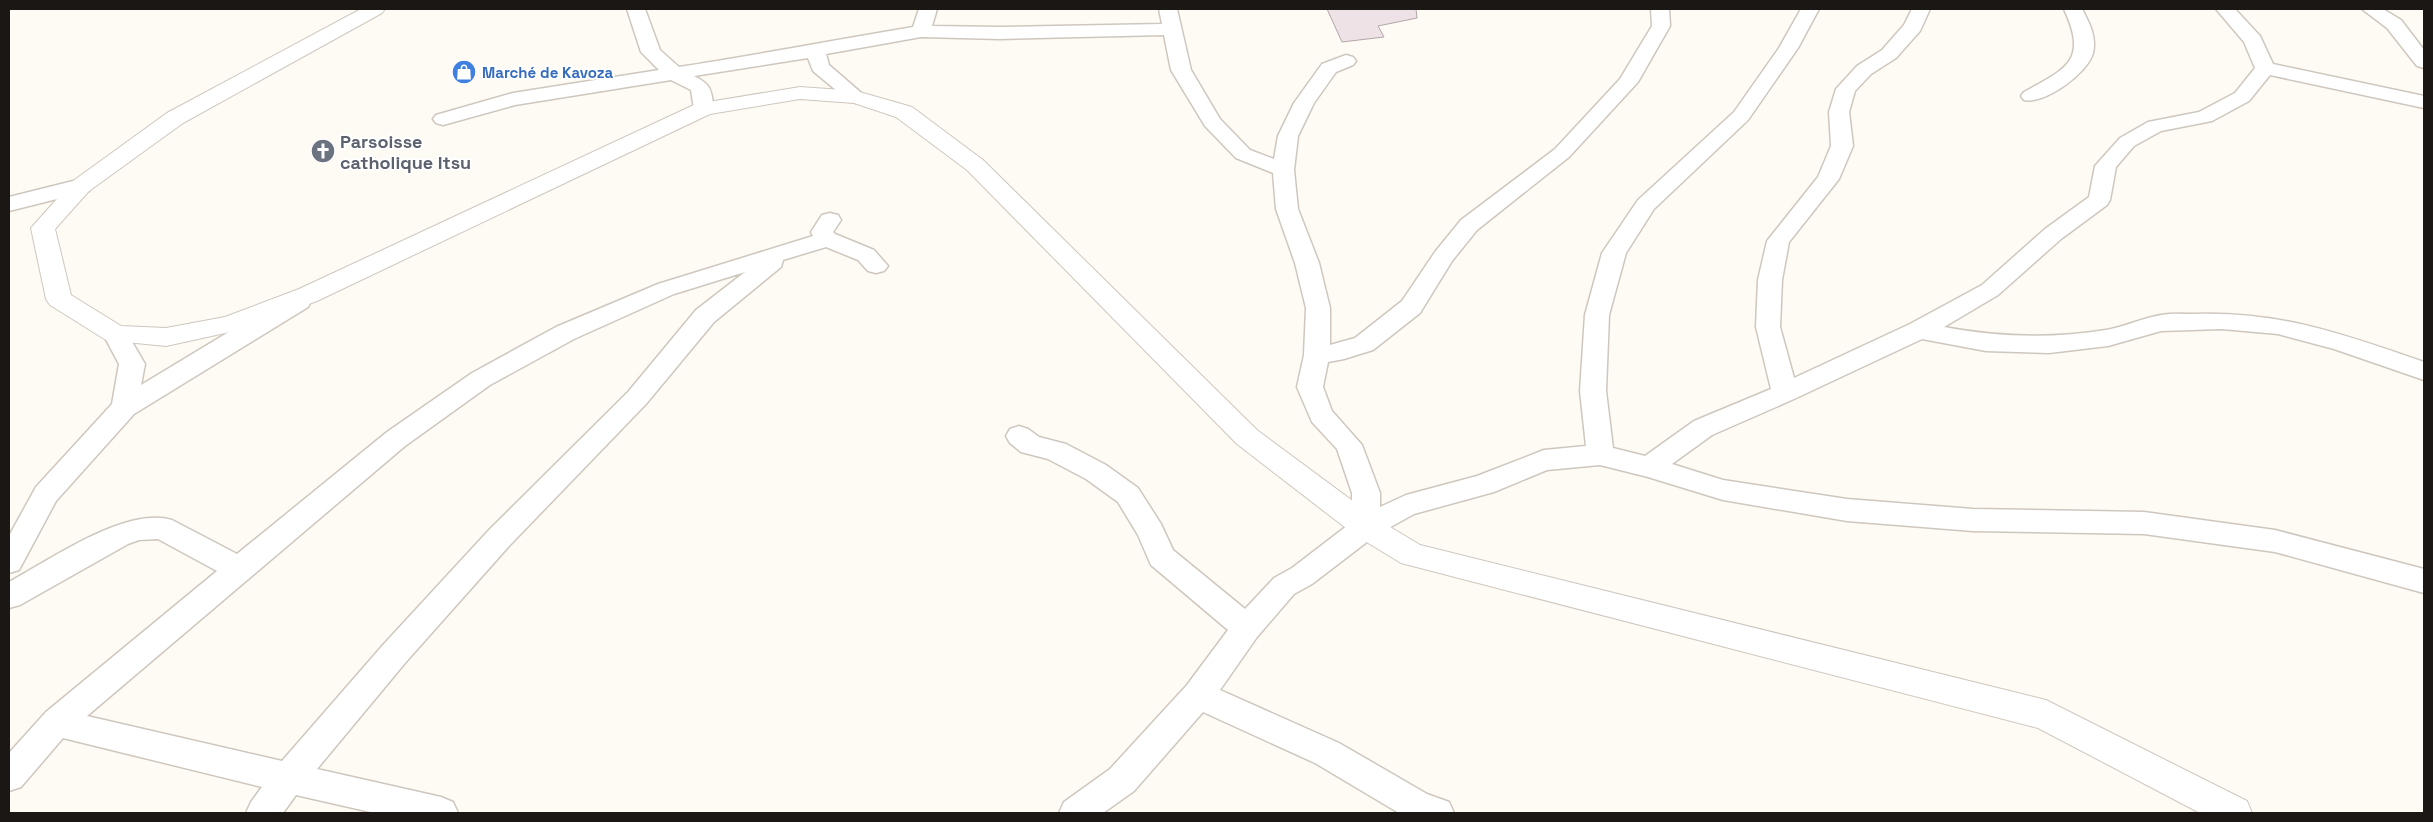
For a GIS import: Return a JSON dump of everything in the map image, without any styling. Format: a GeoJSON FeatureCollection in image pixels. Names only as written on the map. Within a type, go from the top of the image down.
{"type":"FeatureCollection","features":[{"type":"Feature","properties":{"kind":"highway"},"geometry":{"type":"LineString","coordinates":[[375,9],[175,118],[81,186],[43,228],[59,299],[115,334],[166,337],[230,324],[308,295],[704,109],[800,93],[856,97],[904,112],[974,165],[1246,437],[1366,526],[1412,555],[1478,570],[2046,715],[2234,813]]}},
{"type":"Feature","properties":{"kind":"street"},"geometry":{"type":"LineString","coordinates":[[636,9],[651,52],[675,74],[700,87],[704,109]]}},
{"type":"Feature","properties":{"kind":"street"},"geometry":{"type":"LineString","coordinates":[[921,31],[928,9]]}},
{"type":"Feature","properties":{"kind":"street"},"geometry":{"type":"LineString","coordinates":[[1168,9],[1181,70],[1212,122],[1243,154],[1284,170]]}},
{"type":"Feature","properties":{"kind":"street"},"geometry":{"type":"LineString","coordinates":[[1316,355],[1344,351],[1364,344],[1411,307],[1444,257],[1469,225],[1562,153],[1628,82],[1661,26],[1660,9]]}},
{"type":"Feature","properties":{"kind":"street"},"geometry":{"type":"LineString","coordinates":[[1600,455],[1593,391],[1597,315],[1614,253],[1646,204],[1740,116],[1788,48],[1810,9]]}},
{"type":"Feature","properties":{"kind":"street"},"geometry":{"type":"LineString","coordinates":[[1785,393],[1768,327],[1770,280],[1778,240],[1828,179],[1842,146],[1839,112],[1846,89],[1864,70],[1889,54],[1913,27],[1921,9]]}},
{"type":"Feature","properties":{"kind":"street"},"geometry":{"type":"LineString","coordinates":[[2031,96],[2074,71],[2085,53],[2081,22],[2073,9]]}},
{"type":"Feature","properties":{"kind":"street"},"geometry":{"type":"LineString","coordinates":[[2225,9],[2253,40],[2265,68]]}},
{"type":"Feature","properties":{"kind":"street"},"geometry":{"type":"LineString","coordinates":[[2371,9],[2394,24],[2424,62]]}},
{"type":"Feature","properties":{"kind":"street"},"geometry":{"type":"LineString","coordinates":[[2394,24],[2417,26]]}},
{"type":"Feature","properties":{"kind":"street"},"geometry":{"type":"LineString","coordinates":[[443,120],[513,99],[816,51],[837,45],[921,31],[1000,33],[1171,29]]}},
{"type":"Feature","properties":{"kind":"street"},"geometry":{"type":"LineString","coordinates":[[816,51],[820,67],[856,97]]}},
{"type":"Feature","properties":{"kind":"street"},"geometry":{"type":"LineString","coordinates":[[1346,61],[1329,68],[1304,103],[1288,136],[1284,170],[1287,209],[1306,263],[1318,308],[1316,355],[1310,387],[1321,415],[1348,445],[1366,493],[1366,526]]}},
{"type":"Feature","properties":{"kind":"street"},"geometry":{"type":"LineString","coordinates":[[1648,467],[1704,428],[1785,393],[1919,330],[1990,290],[2054,234],[2098,200],[2106,166],[2127,142],[2155,126],[2205,117],[2242,97],[2265,68]]}},
{"type":"Feature","properties":{"kind":"street"},"geometry":{"type":"LineString","coordinates":[[2265,68],[2424,102]]}},
{"type":"Feature","properties":{"kind":"street"},"geometry":{"type":"LineString","coordinates":[[9,204],[81,186]]}},
{"type":"Feature","properties":{"kind":"street"},"geometry":{"type":"LineString","coordinates":[[263,813],[289,778],[394,654],[479,559],[637,398],[705,316],[783,254],[829,229],[866,255],[876,266]]}},
{"type":"Feature","properties":{"kind":"street"},"geometry":{"type":"LineString","coordinates":[[9,776],[57,722],[238,569],[396,439],[481,379],[564,333],[666,289],[783,254]]}},
{"type":"Feature","properties":{"kind":"street"},"geometry":{"type":"LineString","coordinates":[[9,523],[46,494],[124,407],[308,295]]}},
{"type":"Feature","properties":{"kind":"street"},"geometry":{"type":"LineString","coordinates":[[1919,330],[1986,343],[2049,345],[2108,338],[2161,323],[2222,321],[2278,326],[2341,342],[2424,371]]}},
{"type":"Feature","properties":{"kind":"street"},"geometry":{"type":"LineString","coordinates":[[115,334],[132,364],[124,407]]}},
{"type":"Feature","properties":{"kind":"street"},"geometry":{"type":"LineString","coordinates":[[1018,436],[1031,444],[1056,451],[1088,468],[1128,494],[1151,532],[1161,557],[1246,628]]}},
{"type":"Feature","properties":{"kind":"street"},"geometry":{"type":"LineString","coordinates":[[1076,813],[1122,780],[1198,695],[1246,628],[1284,586],[1302,576],[1366,526],[1406,506],[1484,485],[1544,460],[1600,455],[1648,467],[1723,490],[1847,510],[1973,520],[2144,523],[2266,540],[2424,581]]}},
{"type":"Feature","properties":{"kind":"street"},"geometry":{"type":"LineString","coordinates":[[9,562],[46,494]]}},
{"type":"Feature","properties":{"kind":"street"},"geometry":{"type":"LineString","coordinates":[[9,596],[118,536],[150,526],[162,528],[238,569]]}},
{"type":"Feature","properties":{"kind":"street"},"geometry":{"type":"LineString","coordinates":[[1198,695],[1327,753],[1417,806],[1438,813]]}},
{"type":"Feature","properties":{"kind":"street"},"geometry":{"type":"LineString","coordinates":[[57,722],[132,742],[441,813]]}},
{"type":"Feature","properties":{"kind":"building"},"geometry":{"type":"Polygon","coordinates":[[[1327,9],[1416,9],[1417,18],[1378,26],[1384,37],[1342,42],[1327,9]]]}},
{"type":"Feature","properties":{"kind":"place","name":"Marché de Kavoza"},"geometry":{"type":"Point","coordinates":[464,72]}},
{"type":"Feature","properties":{"kind":"place","name":"Parsoisse catholique Itsu"},"geometry":{"type":"Point","coordinates":[323,151]}}]}
